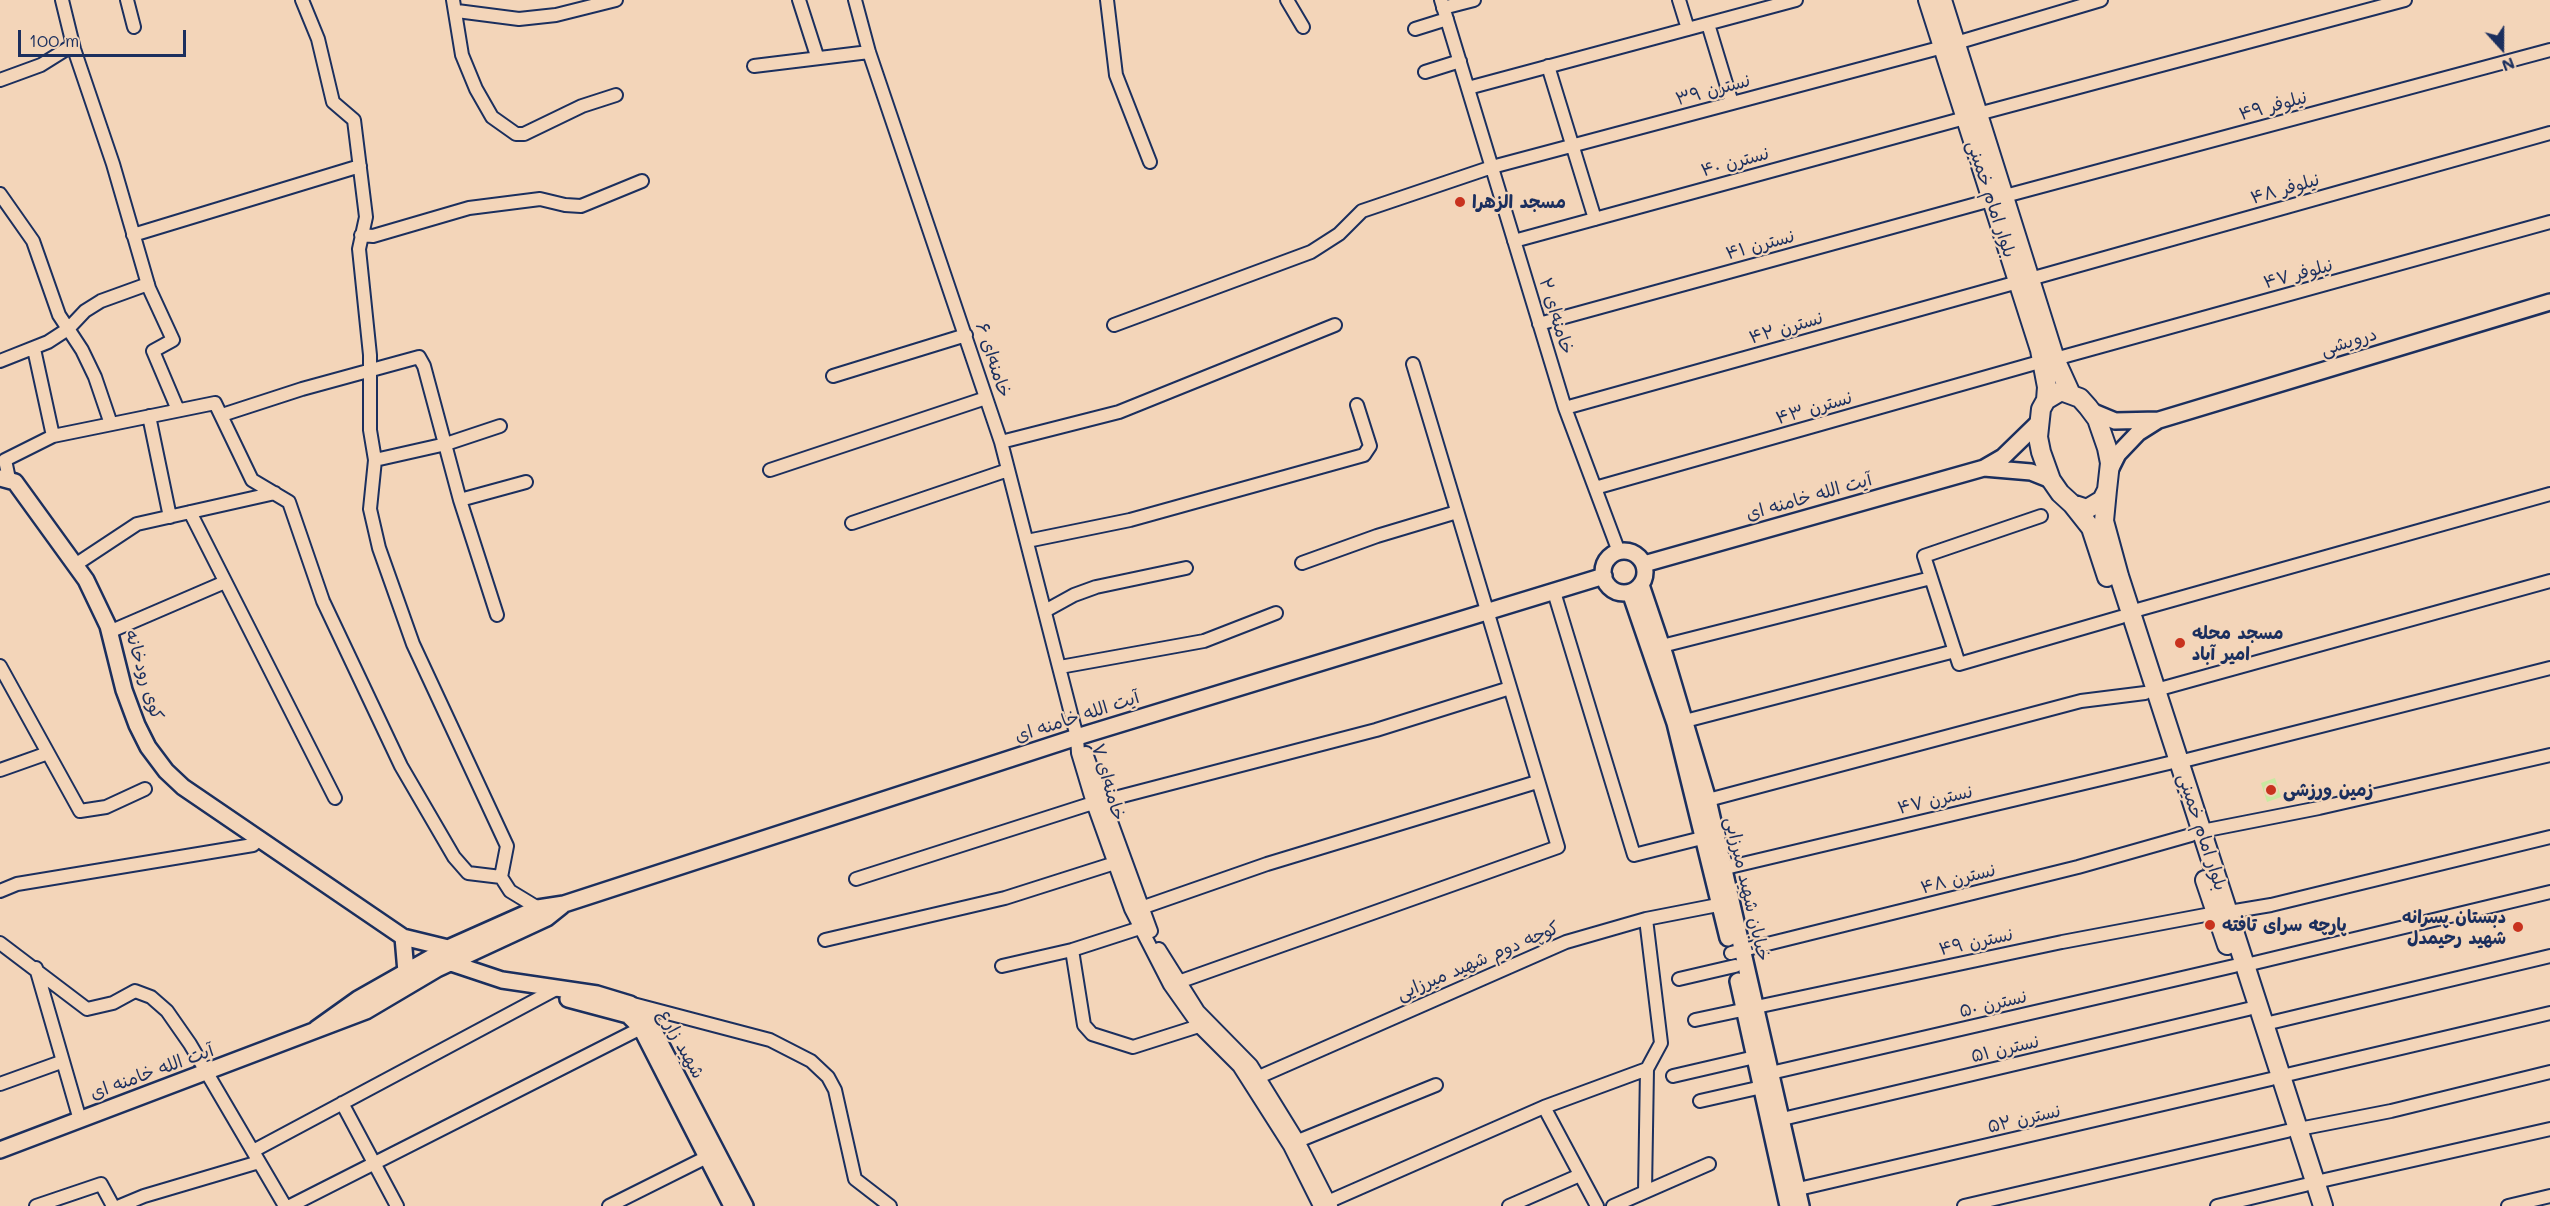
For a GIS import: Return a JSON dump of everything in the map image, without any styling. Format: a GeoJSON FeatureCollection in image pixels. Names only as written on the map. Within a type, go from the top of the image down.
{"type":"FeatureCollection","features":[{"type":"Feature","properties":{"kind":"main road","name":"بلوار امام خمینی"},"geometry":{"type":"LineString","coordinates":[[1928,0],[1949,45],[2049,360],[2070,392]]}},
{"type":"Feature","properties":{"kind":"main road","name":"بلوار امام خمینی"},"geometry":{"type":"LineString","coordinates":[[1942,0],[1949,45]]}},
{"type":"Feature","properties":{"kind":"main road","name":"بلوار امام خمینی"},"geometry":{"type":"LineString","coordinates":[[2046,399],[2049,360]]}},
{"type":"Feature","properties":{"kind":"main road"},"geometry":{"type":"LineString","coordinates":[[2051,480],[2041,452],[2038,422],[2046,399],[2053,394],[2070,392],[2080,398],[2091,411]]}},
{"type":"Feature","properties":{"kind":"main road","name":"بلوار امام خمینی"},"geometry":{"type":"LineString","coordinates":[[2091,411],[2103,433],[2110,470],[2104,521],[2126,614],[2222,913],[2240,966],[2265,1024],[2276,1078]]}},
{"type":"Feature","properties":{"kind":"main road","name":"بلوار امام خمینی"},"geometry":{"type":"LineString","coordinates":[[2051,480],[2091,528],[2102,560],[2126,614]]}},
{"type":"Feature","properties":{"kind":"main road"},"geometry":{"type":"LineString","coordinates":[[2072,504],[2087,508],[2095,506],[2107,490]]}},
{"type":"Feature","properties":{"kind":"main road","name":"بلوار امام خمینی"},"geometry":{"type":"LineString","coordinates":[[2240,966],[2248,1010],[2276,1078],[2311,1184],[2323,1206]]}},
{"type":"Feature","properties":{"kind":"main road","name":"بلوار امام خمینی"},"geometry":{"type":"LineString","coordinates":[[2311,1184],[2313,1206]]}},
{"type":"Feature","properties":{"kind":"street"},"geometry":{"type":"LineString","coordinates":[[62,0],[73,45],[113,164],[148,284],[173,340],[153,351],[178,410]]}},
{"type":"Feature","properties":{"kind":"street"},"geometry":{"type":"LineString","coordinates":[[127,0],[134,27]]}},
{"type":"Feature","properties":{"kind":"street"},"geometry":{"type":"LineString","coordinates":[[302,0],[318,39],[333,102],[354,120],[366,217],[359,249],[369,372],[370,430],[375,460],[370,509],[379,548],[413,644],[507,846],[501,877],[510,891],[538,908]]}},
{"type":"Feature","properties":{"kind":"street"},"geometry":{"type":"LineString","coordinates":[[616,0],[556,15],[519,19],[455,6],[462,55],[476,89],[492,117],[516,134],[524,134],[582,106],[616,95]]}},
{"type":"Feature","properties":{"kind":"street"},"geometry":{"type":"LineString","coordinates":[[798,0],[817,56]]}},
{"type":"Feature","properties":{"kind":"street","name":"خامنه‌ای ۶"},"geometry":{"type":"LineString","coordinates":[[855,0],[869,52],[1001,442],[1077,736]]}},
{"type":"Feature","properties":{"kind":"street"},"geometry":{"type":"LineString","coordinates":[[1107,0],[1116,75],[1150,162]]}},
{"type":"Feature","properties":{"kind":"street"},"geometry":{"type":"LineString","coordinates":[[1287,0],[1303,27]]}},
{"type":"Feature","properties":{"kind":"street"},"geometry":{"type":"LineString","coordinates":[[1414,29],[1444,9],[1474,0]]}},
{"type":"Feature","properties":{"kind":"street"},"geometry":{"type":"LineString","coordinates":[[1679,0],[1688,29]]}},
{"type":"Feature","properties":{"kind":"street"},"geometry":{"type":"LineString","coordinates":[[1468,88],[1796,0]]}},
{"type":"Feature","properties":{"kind":"street","name":"نسترن ۳۹"},"geometry":{"type":"LineString","coordinates":[[1114,326],[1311,252],[1339,234],[1362,211],[1492,166],[1949,45],[2101,0]]}},
{"type":"Feature","properties":{"kind":"street","name":"نسترن ۴۰"},"geometry":{"type":"LineString","coordinates":[[1514,242],[1971,116],[2405,0]]}},
{"type":"Feature","properties":{"kind":"street","name":"خامنه‌ای ۲"},"geometry":{"type":"LineString","coordinates":[[1444,9],[1565,408],[1619,552]]}},
{"type":"Feature","properties":{"kind":"street"},"geometry":{"type":"LineString","coordinates":[[1708,24],[1732,103]]}},
{"type":"Feature","properties":{"kind":"street"},"geometry":{"type":"LineString","coordinates":[[0,80],[41,64],[73,45]]}},
{"type":"Feature","properties":{"kind":"street","name":"نیلوفر ۴۹"},"geometry":{"type":"LineString","coordinates":[[1998,198],[2550,50]]}},
{"type":"Feature","properties":{"kind":"street"},"geometry":{"type":"LineString","coordinates":[[754,66],[817,56],[869,52]]}},
{"type":"Feature","properties":{"kind":"street"},"geometry":{"type":"LineString","coordinates":[[1425,72],[1460,61]]}},
{"type":"Feature","properties":{"kind":"street"},"geometry":{"type":"LineString","coordinates":[[1548,66],[1595,219]]}},
{"type":"Feature","properties":{"kind":"street","name":"نیلوفر ۴۸"},"geometry":{"type":"LineString","coordinates":[[2024,280],[2550,133]]}},
{"type":"Feature","properties":{"kind":"street"},"geometry":{"type":"LineString","coordinates":[[133,235],[360,166]]}},
{"type":"Feature","properties":{"kind":"street"},"geometry":{"type":"LineString","coordinates":[[361,235],[373,236],[469,207],[540,199],[581,206],[642,181]]}},
{"type":"Feature","properties":{"kind":"street"},"geometry":{"type":"LineString","coordinates":[[0,194],[33,241],[59,315],[95,377],[111,424]]}},
{"type":"Feature","properties":{"kind":"street","name":"نسترن ۴۱"},"geometry":{"type":"LineString","coordinates":[[1539,324],[1998,198]]}},
{"type":"Feature","properties":{"kind":"street"},"geometry":{"type":"LineString","coordinates":[[0,217],[13,212]]}},
{"type":"Feature","properties":{"kind":"street","name":"نیلوفر ۴۷"},"geometry":{"type":"LineString","coordinates":[[2049,360],[2550,222]]}},
{"type":"Feature","properties":{"kind":"street","name":"نسترن ۴۲"},"geometry":{"type":"LineString","coordinates":[[1565,408],[2024,280]]}},
{"type":"Feature","properties":{"kind":"street"},"geometry":{"type":"LineString","coordinates":[[0,361],[34,349],[68,328],[85,311],[101,301],[148,284]]}},
{"type":"Feature","properties":{"kind":"street","name":"درویشی"},"geometry":{"type":"LineString","coordinates":[[2159,420],[2550,302]]}},
{"type":"Feature","properties":{"kind":"street"},"geometry":{"type":"LineString","coordinates":[[1001,442],[1119,412],[1335,325]]}},
{"type":"Feature","properties":{"kind":"street"},"geometry":{"type":"LineString","coordinates":[[834,375],[966,335]]}},
{"type":"Feature","properties":{"kind":"street"},"geometry":{"type":"LineString","coordinates":[[34,349],[53,436]]}},
{"type":"Feature","properties":{"kind":"street"},"geometry":{"type":"LineString","coordinates":[[222,415],[302,389],[419,357],[424,366],[460,500],[497,615]]}},
{"type":"Feature","properties":{"kind":"street","name":"نسترن ۴۳"},"geometry":{"type":"LineString","coordinates":[[1595,488],[2049,360]]}},
{"type":"Feature","properties":{"kind":"street"},"geometry":{"type":"LineString","coordinates":[[1174,982],[1558,847],[1413,364]]}},
{"type":"Feature","properties":{"kind":"street"},"geometry":{"type":"LineString","coordinates":[[770,470],[986,398]]}},
{"type":"Feature","properties":{"kind":"street"},"geometry":{"type":"LineString","coordinates":[[5,479],[5,460],[53,436],[214,403],[222,415],[252,480],[262,488],[276,492],[289,502],[323,601],[401,766],[454,857],[468,873],[501,877]]}},
{"type":"Feature","properties":{"kind":"street"},"geometry":{"type":"LineString","coordinates":[[1027,541],[1130,520],[1364,455],[1370,446],[1357,405]]}},
{"type":"Feature","properties":{"kind":"street"},"geometry":{"type":"LineString","coordinates":[[2091,411],[2115,422],[2159,420]]}},
{"type":"Feature","properties":{"kind":"street"},"geometry":{"type":"LineString","coordinates":[[149,416],[170,516]]}},
{"type":"Feature","properties":{"kind":"street"},"geometry":{"type":"LineString","coordinates":[[2110,470],[2118,454],[2138,433],[2159,420]]}},
{"type":"Feature","properties":{"kind":"street"},"geometry":{"type":"LineString","coordinates":[[1984,468],[2003,457],[2038,422]]}},
{"type":"Feature","properties":{"kind":"street"},"geometry":{"type":"LineString","coordinates":[[375,460],[446,444],[500,426]]}},
{"type":"Feature","properties":{"kind":"street"},"geometry":{"type":"LineString","coordinates":[[1984,468],[2031,472],[2051,480]]}},
{"type":"Feature","properties":{"kind":"street","name":"آیت الله خامنه ای"},"geometry":{"type":"LineString","coordinates":[[1644,564],[1984,468]]}},
{"type":"Feature","properties":{"kind":"street"},"geometry":{"type":"LineString","coordinates":[[852,524],[1008,470]]}},
{"type":"Feature","properties":{"kind":"street","name":"کوی رودخانه"},"geometry":{"type":"LineString","coordinates":[[5,479],[15,482],[75,565],[96,600],[110,632],[124,690],[148,747],[166,771],[183,787],[403,937]]}},
{"type":"Feature","properties":{"kind":"street"},"geometry":{"type":"LineString","coordinates":[[460,500],[526,482]]}},
{"type":"Feature","properties":{"kind":"street"},"geometry":{"type":"LineString","coordinates":[[75,565],[137,524],[276,492]]}},
{"type":"Feature","properties":{"kind":"street"},"geometry":{"type":"LineString","coordinates":[[2041,516],[1924,556],[1959,664],[2126,614],[2550,494]]}},
{"type":"Feature","properties":{"kind":"street"},"geometry":{"type":"LineString","coordinates":[[190,512],[335,798]]}},
{"type":"Feature","properties":{"kind":"street"},"geometry":{"type":"LineString","coordinates":[[1302,563],[1377,536],[1457,512]]}},
{"type":"Feature","properties":{"kind":"street"},"geometry":{"type":"LineString","coordinates":[[1619,552],[1637,555],[1644,564],[1645,575],[1635,588],[1614,589],[1604,576],[1608,558],[1619,552]]}},
{"type":"Feature","properties":{"kind":"street"},"geometry":{"type":"LineString","coordinates":[[1045,611],[1074,595],[1096,587],[1186,568]]}},
{"type":"Feature","properties":{"kind":"street","name":"آیت الله خامنه ای"},"geometry":{"type":"LineString","coordinates":[[0,1150],[366,1011],[445,960],[538,908],[564,904],[1077,736],[1604,576]]}},
{"type":"Feature","properties":{"kind":"street"},"geometry":{"type":"LineString","coordinates":[[1662,646],[1931,578]]}},
{"type":"Feature","properties":{"kind":"street"},"geometry":{"type":"LineString","coordinates":[[1708,800],[2081,701],[2150,691],[2550,581]]}},
{"type":"Feature","properties":{"kind":"street"},"geometry":{"type":"LineString","coordinates":[[110,632],[225,582]]}},
{"type":"Feature","properties":{"kind":"street","name":"خیابان شهید میرزایی"},"geometry":{"type":"LineString","coordinates":[[1635,588],[1662,646],[1708,800],[1715,870]]}},
{"type":"Feature","properties":{"kind":"street","name":"خیابان شهید میرزایی"},"geometry":{"type":"LineString","coordinates":[[1635,588],[1675,723],[1702,838],[1715,870],[1724,904],[1750,1009],[1790,1196],[1801,1206]]}},
{"type":"Feature","properties":{"kind":"street"},"geometry":{"type":"LineString","coordinates":[[1554,592],[1634,855],[1702,838]]}},
{"type":"Feature","properties":{"kind":"street"},"geometry":{"type":"LineString","coordinates":[[1060,667],[1204,641],[1276,614]]}},
{"type":"Feature","properties":{"kind":"street"},"geometry":{"type":"LineString","coordinates":[[1685,721],[1955,651]]}},
{"type":"Feature","properties":{"kind":"street"},"geometry":{"type":"LineString","coordinates":[[0,666],[80,811],[106,807],[145,789]]}},
{"type":"Feature","properties":{"kind":"street","name":"نسترن ۴۷"},"geometry":{"type":"LineString","coordinates":[[1715,870],[2174,762],[2550,668]]}},
{"type":"Feature","properties":{"kind":"street"},"geometry":{"type":"LineString","coordinates":[[856,879],[1098,802],[1376,730],[1510,688]]}},
{"type":"Feature","properties":{"kind":"street","name":"خامنه‌ای ۷"},"geometry":{"type":"LineString","coordinates":[[1077,736],[1115,862],[1140,928],[1202,1022],[1232,1043],[1325,1205]]}},
{"type":"Feature","properties":{"kind":"street"},"geometry":{"type":"LineString","coordinates":[[0,770],[48,753]]}},
{"type":"Feature","properties":{"kind":"street","name":"نسترن ۴۸"},"geometry":{"type":"LineString","coordinates":[[1679,979],[1736,957],[2078,867],[2197,833],[2319,808],[2550,755]]}},
{"type":"Feature","properties":{"kind":"street"},"geometry":{"type":"LineString","coordinates":[[1140,908],[1267,864],[1537,782]]}},
{"type":"Feature","properties":{"kind":"street","name":"خامنه‌ای ۷"},"geometry":{"type":"LineString","coordinates":[[1098,802],[1140,908],[1174,982]]}},
{"type":"Feature","properties":{"kind":"street","name":"نسترن ۴۹"},"geometry":{"type":"LineString","coordinates":[[1695,1020],[2062,942],[2271,905],[2550,837]]}},
{"type":"Feature","properties":{"kind":"street"},"geometry":{"type":"LineString","coordinates":[[0,891],[17,884],[253,845],[260,838]]}},
{"type":"Feature","properties":{"kind":"street"},"geometry":{"type":"LineString","coordinates":[[825,940],[1005,898],[1115,862]]}},
{"type":"Feature","properties":{"kind":"street","name":"نسترن ۵۰"},"geometry":{"type":"LineString","coordinates":[[1700,1101],[1764,1079],[2550,892]]}},
{"type":"Feature","properties":{"kind":"street","name":"آیت الله خامنه ای"},"geometry":{"type":"LineString","coordinates":[[316,1029],[358,999],[406,972],[445,960],[547,918],[564,904]]}},
{"type":"Feature","properties":{"kind":"street","name":"کوچه دوم شهید میرزایی"},"geometry":{"type":"LineString","coordinates":[[1254,1079],[1566,942],[1646,919],[1724,904]]}},
{"type":"Feature","properties":{"kind":"street"},"geometry":{"type":"LineString","coordinates":[[1645,1192],[1647,1069],[1661,1043],[1661,1027],[1646,919]]}},
{"type":"Feature","properties":{"kind":"street"},"geometry":{"type":"LineString","coordinates":[[1002,966],[1072,950],[1140,928]]}},
{"type":"Feature","properties":{"kind":"street"},"geometry":{"type":"LineString","coordinates":[[403,937],[406,972]]}},
{"type":"Feature","properties":{"kind":"street","name":"شهید زارع"},"geometry":{"type":"LineString","coordinates":[[403,937],[445,960],[502,980],[552,992],[597,994],[623,1008],[645,1026],[712,1155],[745,1206]]}},
{"type":"Feature","properties":{"kind":"street"},"geometry":{"type":"LineString","coordinates":[[0,943],[36,968],[87,1009],[113,1003],[135,991],[151,997],[167,1011],[207,1073],[285,1206]]}},
{"type":"Feature","properties":{"kind":"street"},"geometry":{"type":"LineString","coordinates":[[1072,950],[1084,1025],[1092,1034],[1133,1047],[1202,1022]]}},
{"type":"Feature","properties":{"kind":"street"},"geometry":{"type":"LineString","coordinates":[[2265,1024],[2550,956]]}},
{"type":"Feature","properties":{"kind":"street"},"geometry":{"type":"LineString","coordinates":[[36,968],[80,1120]]}},
{"type":"Feature","properties":{"kind":"street"},"geometry":{"type":"LineString","coordinates":[[253,1151],[552,992]]}},
{"type":"Feature","properties":{"kind":"street"},"geometry":{"type":"LineString","coordinates":[[623,1008],[770,1041],[811,1061],[828,1077],[835,1090],[855,1179],[890,1206]]}},
{"type":"Feature","properties":{"kind":"street","name":"خیابان شهید میرزایی"},"geometry":{"type":"LineString","coordinates":[[1750,1009],[1755,1057],[1764,1079]]}},
{"type":"Feature","properties":{"kind":"street","name":"نسترن ۵۱"},"geometry":{"type":"LineString","coordinates":[[1775,1121],[2248,1010]]}},
{"type":"Feature","properties":{"kind":"street","name":"نسترن ۵۲"},"geometry":{"type":"LineString","coordinates":[[1790,1196],[2550,1013]]}},
{"type":"Feature","properties":{"kind":"street"},"geometry":{"type":"LineString","coordinates":[[290,1206],[645,1026]]}},
{"type":"Feature","properties":{"kind":"street"},"geometry":{"type":"LineString","coordinates":[[1673,1076],[1755,1057]]}},
{"type":"Feature","properties":{"kind":"street"},"geometry":{"type":"LineString","coordinates":[[0,1084],[62,1062]]}},
{"type":"Feature","properties":{"kind":"street"},"geometry":{"type":"LineString","coordinates":[[1325,1205],[1544,1107],[1647,1069]]}},
{"type":"Feature","properties":{"kind":"street"},"geometry":{"type":"LineString","coordinates":[[1964,1206],[2293,1130],[2391,1111],[2550,1072]]}},
{"type":"Feature","properties":{"kind":"street","name":"خامنه‌ای ۷"},"geometry":{"type":"LineString","coordinates":[[1254,1079],[1298,1141],[1325,1205]]}},
{"type":"Feature","properties":{"kind":"street"},"geometry":{"type":"LineString","coordinates":[[1298,1141],[1436,1085]]}},
{"type":"Feature","properties":{"kind":"street"},"geometry":{"type":"LineString","coordinates":[[342,1103],[397,1206]]}},
{"type":"Feature","properties":{"kind":"street"},"geometry":{"type":"LineString","coordinates":[[1544,1107],[1597,1206]]}},
{"type":"Feature","properties":{"kind":"street"},"geometry":{"type":"LineString","coordinates":[[2217,1206],[2550,1129]]}},
{"type":"Feature","properties":{"kind":"street"},"geometry":{"type":"LineString","coordinates":[[609,1206],[712,1155]]}},
{"type":"Feature","properties":{"kind":"street","name":"شهید زارع"},"geometry":{"type":"LineString","coordinates":[[712,1155],[732,1206]]}},
{"type":"Feature","properties":{"kind":"street"},"geometry":{"type":"LineString","coordinates":[[120,1206],[144,1196],[259,1162]]}},
{"type":"Feature","properties":{"kind":"street"},"geometry":{"type":"LineString","coordinates":[[1613,1206],[1709,1164]]}},
{"type":"Feature","properties":{"kind":"street"},"geometry":{"type":"LineString","coordinates":[[1509,1206],[1580,1175]]}},
{"type":"Feature","properties":{"kind":"street"},"geometry":{"type":"LineString","coordinates":[[36,1206],[101,1184],[113,1206]]}},
{"type":"Feature","properties":{"kind":"street"},"geometry":{"type":"LineString","coordinates":[[2508,1206],[2550,1196]]}},
{"type":"Feature","properties":{"kind":"green space","name":"زمین ورزشی"},"geometry":{"type":"Polygon","coordinates":[[[2275,778],[2281,797],[2267,802],[2261,783],[2275,778]]]}},
{"type":"Feature","properties":{"kind":"place","name":"مسجد الزهرا"},"geometry":{"type":"Point","coordinates":[1460,202]}},
{"type":"Feature","properties":{"kind":"place","name":"مسجد محله امیر آباد"},"geometry":{"type":"Point","coordinates":[2180,643]}},
{"type":"Feature","properties":{"kind":"place","name":"زمین ورزشی"},"geometry":{"type":"Point","coordinates":[2271,790]}},
{"type":"Feature","properties":{"kind":"place","name":"پارچه سرای تافته"},"geometry":{"type":"Point","coordinates":[2210,925]}},
{"type":"Feature","properties":{"kind":"place","name":"دبستان پسرانه شهید رحیمدل"},"geometry":{"type":"Point","coordinates":[2518,927]}}]}
